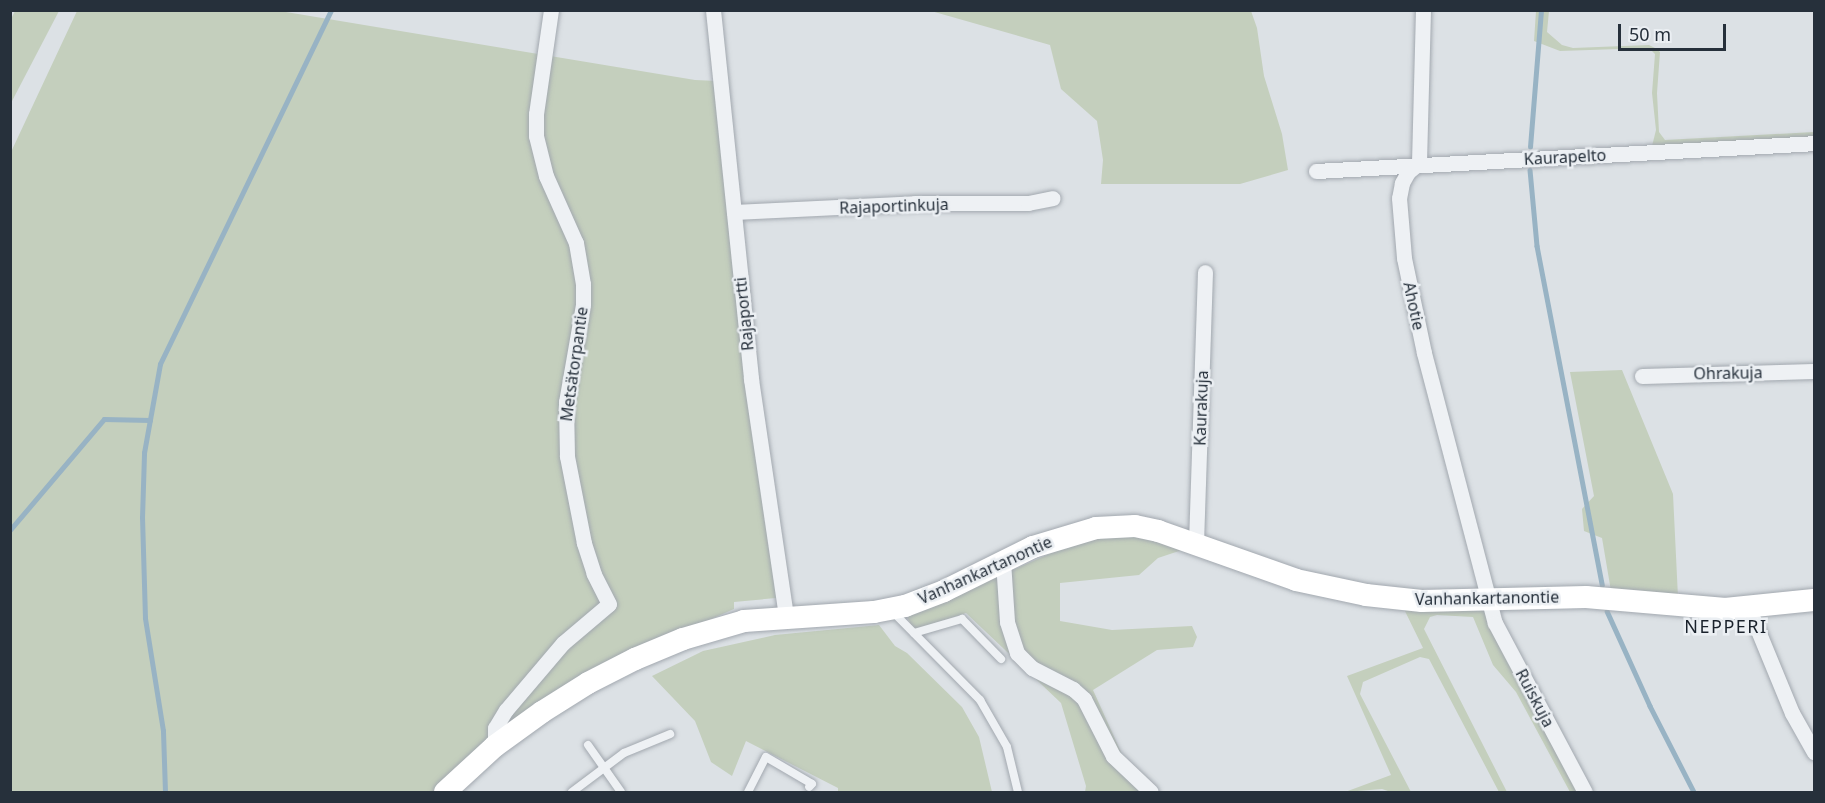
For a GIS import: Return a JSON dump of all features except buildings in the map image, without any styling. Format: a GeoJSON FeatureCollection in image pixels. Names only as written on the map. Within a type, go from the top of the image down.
{"type":"FeatureCollection","features":[{"type":"Feature","properties":{"kind":"street","name":"Metsätorpantie"},"geometry":{"type":"LineString","coordinates":[[495,746],[495,728],[506,710],[563,643],[609,604],[594,574],[584,543],[567,456],[566,402],[583,305],[584,284],[576,243],[546,176],[536,135],[536,114],[551,10]]}},
{"type":"Feature","properties":{"kind":"street","name":"Rajaportti"},"geometry":{"type":"LineString","coordinates":[[713,10],[754,404],[786,616]]}},
{"type":"Feature","properties":{"kind":"street"},"geometry":{"type":"LineString","coordinates":[[1419,163],[1423,10]]}},
{"type":"Feature","properties":{"kind":"street","name":"Kaurapelto"},"geometry":{"type":"LineString","coordinates":[[1316,171],[1379,168],[1419,163],[1815,143]]}},
{"type":"Feature","properties":{"kind":"street","name":"Ahotie"},"geometry":{"type":"LineString","coordinates":[[1419,163],[1408,172],[1402,183],[1399,198],[1404,258],[1424,353],[1489,601]]}},
{"type":"Feature","properties":{"kind":"street"},"geometry":{"type":"LineString","coordinates":[[1379,168],[1390,180],[1399,198]]}},
{"type":"Feature","properties":{"kind":"street","name":"Rajaportinkuja"},"geometry":{"type":"LineString","coordinates":[[734,212],[915,203],[1028,202],[1053,198]]}},
{"type":"Feature","properties":{"kind":"street","name":"Kaurakuja"},"geometry":{"type":"LineString","coordinates":[[1196,543],[1205,272]]}},
{"type":"Feature","properties":{"kind":"street","name":"Ohrakuja"},"geometry":{"type":"LineString","coordinates":[[1642,376],[1815,371]]}},
{"type":"Feature","properties":{"kind":"street","name":"Vanhankartanontie"},"geometry":{"type":"LineString","coordinates":[[445,792],[495,746],[570,695],[635,658],[744,621],[786,616],[840,615],[890,609],[944,591],[1003,561],[1057,538],[1110,526],[1135,526],[1196,543],[1270,572],[1320,586],[1422,601],[1586,597],[1697,608],[1751,608],[1815,600]]}},
{"type":"Feature","properties":{"kind":"street"},"geometry":{"type":"LineString","coordinates":[[1003,561],[1007,622],[1017,653],[1032,668],[1066,685],[1084,699],[1113,756],[1151,792]]}},
{"type":"Feature","properties":{"kind":"street","name":"Ruiskuja"},"geometry":{"type":"LineString","coordinates":[[1489,601],[1495,623],[1585,792]]}},
{"type":"Feature","properties":{"kind":"street"},"geometry":{"type":"LineString","coordinates":[[1751,608],[1752,616],[1792,714],[1815,752]]}},
{"type":"Feature","properties":{"kind":"lane"},"geometry":{"type":"LineString","coordinates":[[890,609],[980,700],[1007,747],[1018,792]]}},
{"type":"Feature","properties":{"kind":"lane"},"geometry":{"type":"LineString","coordinates":[[914,633],[962,620],[1001,658]]}},
{"type":"Feature","properties":{"kind":"lane"},"geometry":{"type":"LineString","coordinates":[[572,792],[624,753],[670,734]]}},
{"type":"Feature","properties":{"kind":"lane"},"geometry":{"type":"LineString","coordinates":[[588,745],[621,792]]}},
{"type":"Feature","properties":{"kind":"lane"},"geometry":{"type":"LineString","coordinates":[[748,792],[766,757],[812,784],[809,787]]}},
{"type":"Feature","properties":{"kind":"green space"},"geometry":{"type":"Polygon","coordinates":[[[15,11],[59,11],[11,103],[11,19],[15,11]]]}},
{"type":"Feature","properties":{"kind":"green space"},"geometry":{"type":"Polygon","coordinates":[[[77,11],[280,11],[695,80],[717,81],[776,598],[734,602],[734,609],[702,623],[442,784],[433,792],[11,792],[11,152],[77,11]]]}},
{"type":"Feature","properties":{"kind":"green space"},"geometry":{"type":"Polygon","coordinates":[[[931,11],[1251,11],[1257,28],[1264,76],[1282,134],[1288,170],[1240,184],[1101,184],[1103,160],[1097,121],[1061,89],[1050,45],[931,11]]]}},
{"type":"Feature","properties":{"kind":"green space"},"geometry":{"type":"Polygon","coordinates":[[[1536,11],[1549,11],[1547,32],[1562,45],[1573,48],[1649,45],[1660,52],[1657,93],[1659,132],[1665,140],[1814,132],[1814,138],[1652,146],[1656,130],[1652,93],[1655,54],[1649,48],[1560,51],[1534,41],[1536,11]]]}},
{"type":"Feature","properties":{"kind":"green space"},"geometry":{"type":"Polygon","coordinates":[[[1622,370],[1673,494],[1678,597],[1611,591],[1602,538],[1584,531],[1582,509],[1594,496],[1570,372],[1622,370]]]}},
{"type":"Feature","properties":{"kind":"green space"},"geometry":{"type":"Polygon","coordinates":[[[1132,535],[1185,549],[1158,558],[1139,575],[1060,583],[1060,621],[1112,630],[1192,626],[1197,637],[1193,647],[1157,650],[1093,690],[1125,761],[1157,792],[1085,792],[1086,786],[1061,703],[966,613],[918,629],[912,627],[907,616],[1081,540],[1132,535]]]}},
{"type":"Feature","properties":{"kind":"green space"},"geometry":{"type":"Polygon","coordinates":[[[1402,605],[1481,609],[1486,612],[1582,792],[1570,792],[1516,692],[1493,665],[1473,617],[1437,615],[1430,617],[1424,629],[1507,792],[1499,792],[1429,659],[1420,657],[1363,682],[1360,694],[1411,792],[1391,792],[1382,789],[1345,792],[1391,775],[1347,676],[1423,648],[1402,605]]]}},
{"type":"Feature","properties":{"kind":"green space"},"geometry":{"type":"Polygon","coordinates":[[[879,625],[895,646],[907,653],[962,707],[979,737],[992,792],[838,792],[838,788],[746,741],[732,776],[711,762],[695,721],[652,676],[703,651],[775,635],[879,625]]]}},
{"type":"Feature","properties":{"kind":"waterway"},"geometry":{"type":"LineString","coordinates":[[165,792],[163,731],[145,618],[142,518],[144,453],[160,364],[331,10]]}},
{"type":"Feature","properties":{"kind":"waterway"},"geometry":{"type":"LineString","coordinates":[[1530,147],[1541,10]]}},
{"type":"Feature","properties":{"kind":"waterway"},"geometry":{"type":"LineString","coordinates":[[1530,170],[1537,246],[1602,585]]}},
{"type":"Feature","properties":{"kind":"waterway"},"geometry":{"type":"LineString","coordinates":[[10,530],[104,419],[150,420]]}},
{"type":"Feature","properties":{"kind":"waterway"},"geometry":{"type":"LineString","coordinates":[[1607,611],[1650,706],[1694,792]]}},
{"type":"Feature","properties":{"kind":"district","name":"NEPPERI"},"geometry":{"type":"Point","coordinates":[1726,626]}}]}
